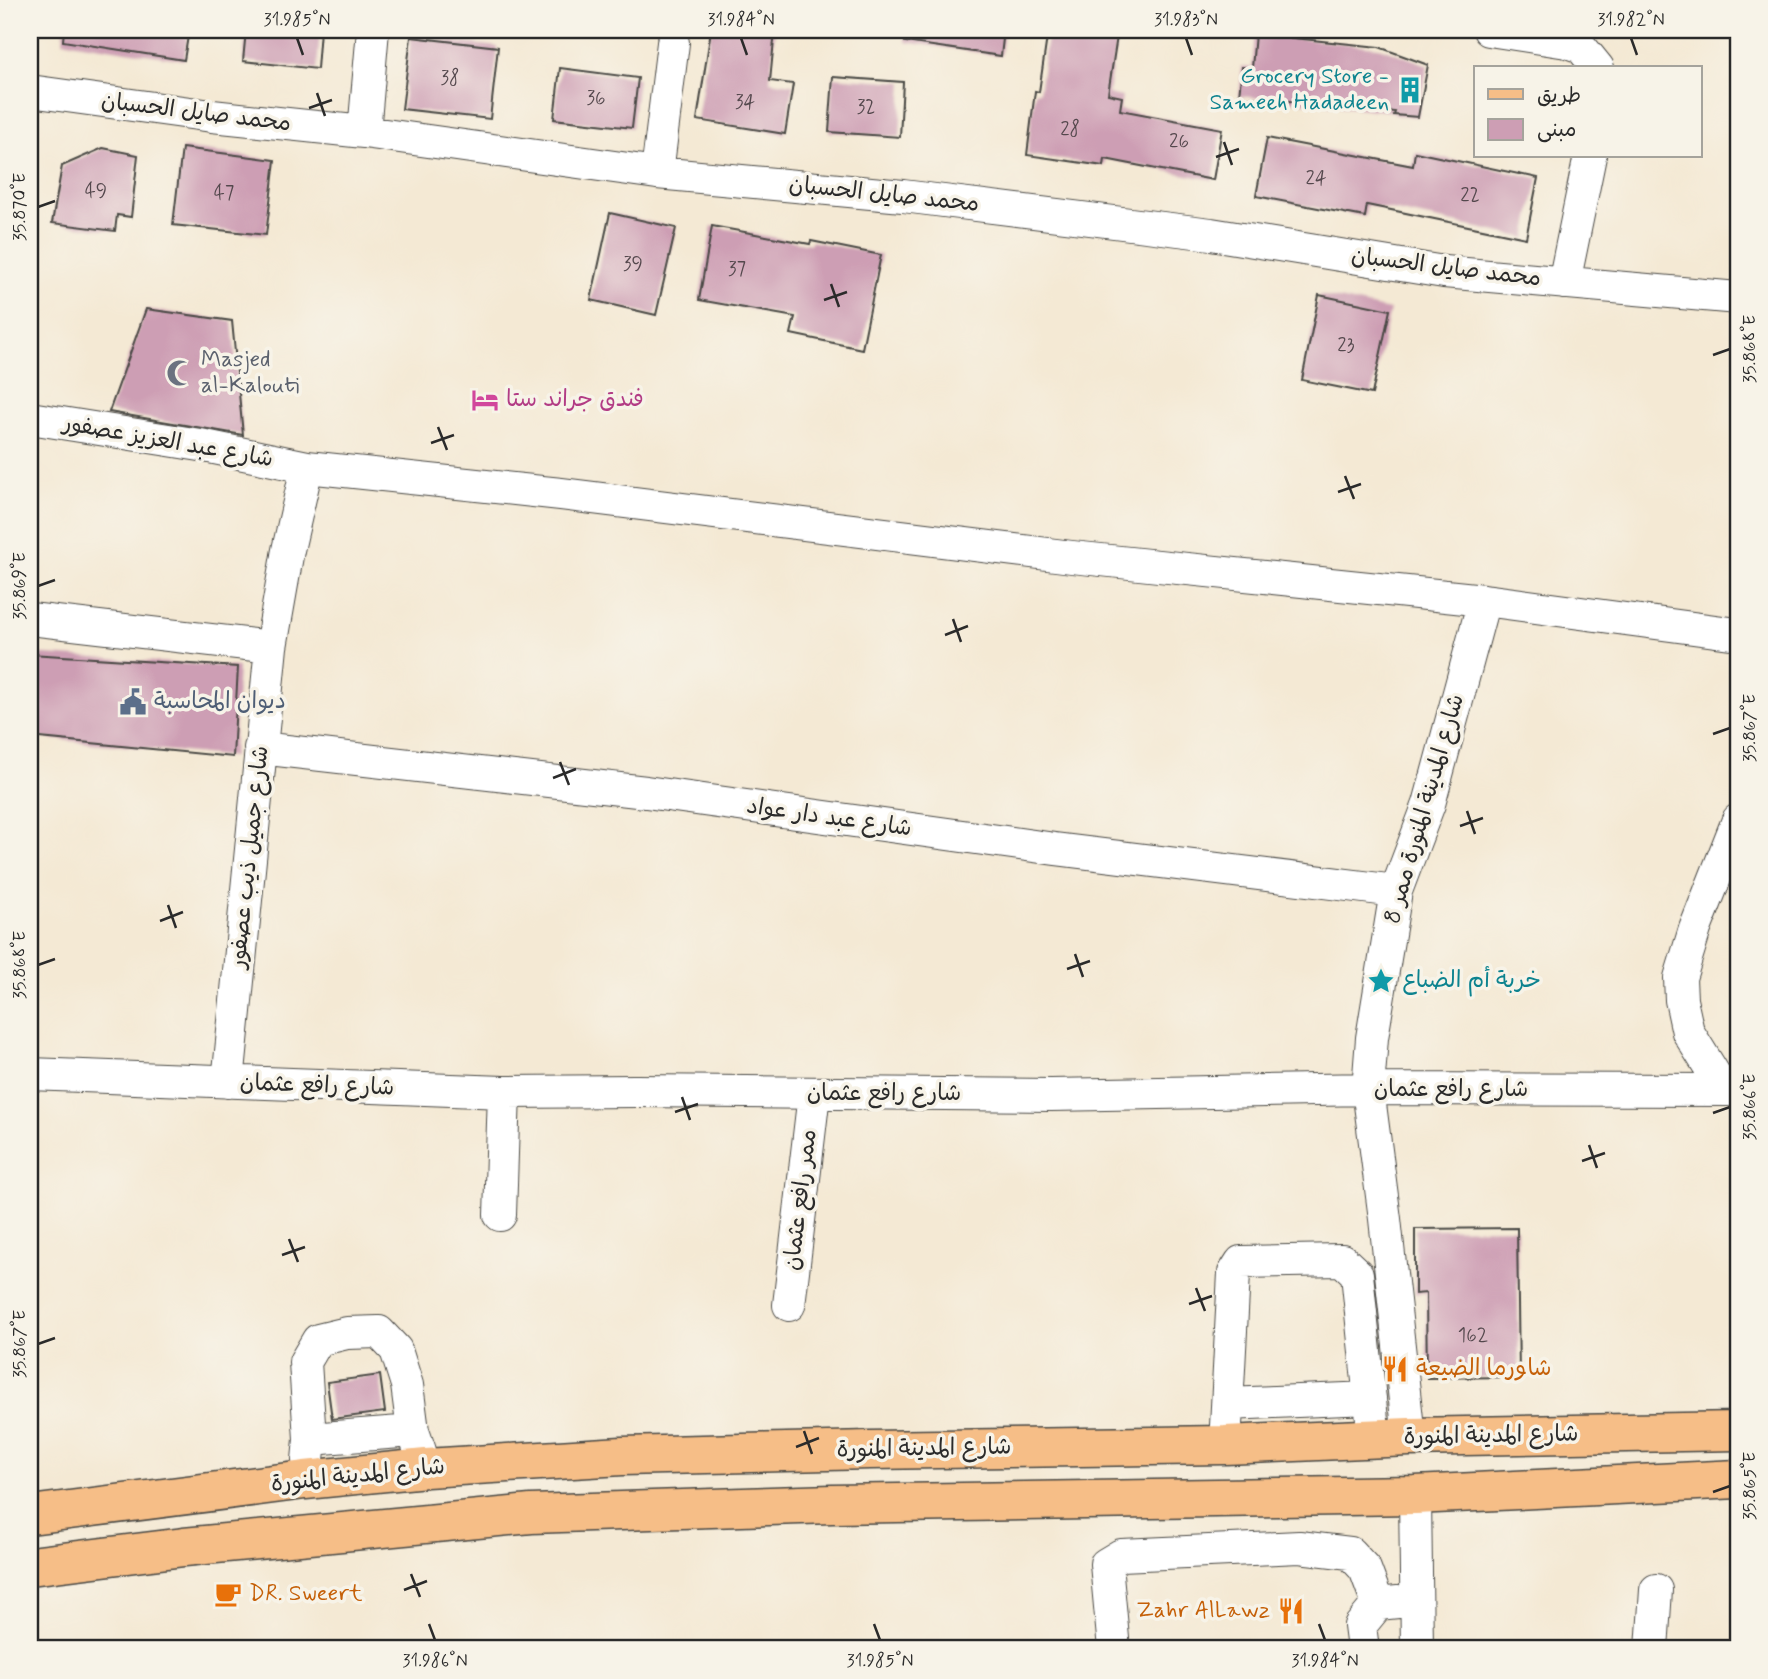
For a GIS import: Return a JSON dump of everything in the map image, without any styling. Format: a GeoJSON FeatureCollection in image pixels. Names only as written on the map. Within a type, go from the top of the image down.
{"type":"FeatureCollection","features":[{"type":"Feature","properties":{"kind":"main road","name":"شارع المدينة المنورة"},"geometry":{"type":"LineString","coordinates":[[30,1515],[305,1480],[426,1468],[622,1456],[1225,1445],[1392,1438],[1738,1431]]}},
{"type":"Feature","properties":{"kind":"main road"},"geometry":{"type":"LineString","coordinates":[[30,1566],[236,1542],[531,1514],[832,1504],[1415,1494],[1738,1479]]}},
{"type":"Feature","properties":{"kind":"street"},"geometry":{"type":"LineString","coordinates":[[364,132],[373,30]]}},
{"type":"Feature","properties":{"kind":"street"},"geometry":{"type":"LineString","coordinates":[[1489,30],[1566,42],[1581,47],[1596,66]]}},
{"type":"Feature","properties":{"kind":"street"},"geometry":{"type":"LineString","coordinates":[[657,173],[673,43]]}},
{"type":"Feature","properties":{"kind":"street","name":"محمد صايل الحسبان"},"geometry":{"type":"LineString","coordinates":[[30,91],[212,117],[364,132],[657,173],[916,197],[1211,234],[1444,272],[1738,298]]}},
{"type":"Feature","properties":{"kind":"street"},"geometry":{"type":"LineString","coordinates":[[1563,283],[1590,158]]}},
{"type":"Feature","properties":{"kind":"street","name":"شارع عبد العزيز عصفور"},"geometry":{"type":"LineString","coordinates":[[30,418],[200,445],[307,467],[588,498],[1086,559],[1484,600],[1738,634]]}},
{"type":"Feature","properties":{"kind":"street","name":"شارع جميل ذيب عصفور"},"geometry":{"type":"LineString","coordinates":[[228,1082],[271,648],[288,550],[307,467]]}},
{"type":"Feature","properties":{"kind":"street","name":"شارع المدينة المنورة ممر 8"},"geometry":{"type":"LineString","coordinates":[[1392,1438],[1385,1219],[1368,1090],[1372,1038],[1396,891],[1429,804],[1484,600]]}},
{"type":"Feature","properties":{"kind":"street"},"geometry":{"type":"LineString","coordinates":[[30,619],[271,648]]}},
{"type":"Feature","properties":{"kind":"street","name":"شارع عبد دار عواد"},"geometry":{"type":"LineString","coordinates":[[260,748],[646,792],[1055,849],[1396,891]]}},
{"type":"Feature","properties":{"kind":"street"},"geometry":{"type":"LineString","coordinates":[[1731,1090],[1688,1032],[1681,1000],[1680,978],[1695,929],[1738,820]]}},
{"type":"Feature","properties":{"kind":"street","name":"شارع رافع عثمان"},"geometry":{"type":"LineString","coordinates":[[30,1074],[504,1092],[1051,1095],[1368,1090],[1731,1090]]}},
{"type":"Feature","properties":{"kind":"street"},"geometry":{"type":"LineString","coordinates":[[500,1215],[504,1092]]}},
{"type":"Feature","properties":{"kind":"street","name":"ممر رافع عثمان"},"geometry":{"type":"LineString","coordinates":[[789,1305],[814,1094]]}},
{"type":"Feature","properties":{"kind":"street"},"geometry":{"type":"LineString","coordinates":[[1225,1445],[1234,1273],[1241,1262],[1342,1259],[1357,1274],[1370,1398],[1392,1438]]}},
{"type":"Feature","properties":{"kind":"street"},"geometry":{"type":"LineString","coordinates":[[305,1480],[310,1439],[304,1362],[318,1339],[347,1333],[379,1332],[396,1350],[407,1385],[412,1431],[426,1468]]}},
{"type":"Feature","properties":{"kind":"street"},"geometry":{"type":"LineString","coordinates":[[1228,1404],[1370,1398]]}},
{"type":"Feature","properties":{"kind":"street"},"geometry":{"type":"LineString","coordinates":[[310,1439],[412,1431]]}},
{"type":"Feature","properties":{"kind":"street"},"geometry":{"type":"LineString","coordinates":[[1415,1494],[1417,1649]]}},
{"type":"Feature","properties":{"kind":"street"},"geometry":{"type":"LineString","coordinates":[[1114,1649],[1106,1564],[1121,1555],[1299,1546],[1350,1553],[1365,1569],[1378,1604]]}},
{"type":"Feature","properties":{"kind":"street"},"geometry":{"type":"LineString","coordinates":[[1652,1649],[1656,1590]]}},
{"type":"Feature","properties":{"kind":"street"},"geometry":{"type":"LineString","coordinates":[[1363,1649],[1360,1626],[1378,1604],[1417,1599]]}},
{"type":"Feature","properties":{"kind":"building"},"geometry":{"type":"Polygon","coordinates":[[[64,30],[189,30],[184,60],[63,41],[64,30]]]}},
{"type":"Feature","properties":{"kind":"building"},"geometry":{"type":"Polygon","coordinates":[[[246,30],[320,30],[317,69],[243,61],[246,30]]]}},
{"type":"Feature","properties":{"kind":"building"},"geometry":{"type":"Polygon","coordinates":[[[711,30],[775,30],[770,81],[793,84],[785,134],[697,120],[711,30]]]}},
{"type":"Feature","properties":{"kind":"building"},"geometry":{"type":"Polygon","coordinates":[[[906,30],[1004,30],[1001,56],[905,42],[906,30]]]}},
{"type":"Feature","properties":{"kind":"building"},"geometry":{"type":"Polygon","coordinates":[[[1048,30],[1118,30],[1108,94],[1122,97],[1120,110],[1222,129],[1213,180],[1105,159],[1104,166],[1027,155],[1035,91],[1039,92],[1048,30]]]}},
{"type":"Feature","properties":{"kind":"building"},"geometry":{"type":"Polygon","coordinates":[[[1255,34],[1379,47],[1428,65],[1418,117],[1394,115],[1395,112],[1239,96],[1242,67],[1252,68],[1255,34]]]}},
{"type":"Feature","properties":{"kind":"building"},"geometry":{"type":"Polygon","coordinates":[[[411,37],[498,47],[490,119],[402,109],[411,37]]]}},
{"type":"Feature","properties":{"kind":"building"},"geometry":{"type":"Polygon","coordinates":[[[560,68],[638,78],[632,128],[554,119],[560,68]]]}},
{"type":"Feature","properties":{"kind":"building"},"geometry":{"type":"Polygon","coordinates":[[[833,77],[903,82],[900,137],[829,132],[833,77]]]}},
{"type":"Feature","properties":{"kind":"building"},"geometry":{"type":"Polygon","coordinates":[[[1267,138],[1413,166],[1415,152],[1538,178],[1526,238],[1367,205],[1365,217],[1256,196],[1267,138]]]}},
{"type":"Feature","properties":{"kind":"building"},"geometry":{"type":"Polygon","coordinates":[[[103,148],[138,155],[131,217],[117,215],[115,231],[52,223],[62,166],[103,148]]]}},
{"type":"Feature","properties":{"kind":"building"},"geometry":{"type":"Polygon","coordinates":[[[182,148],[275,160],[266,235],[173,225],[182,148]]]}},
{"type":"Feature","properties":{"kind":"building"},"geometry":{"type":"Polygon","coordinates":[[[610,213],[676,228],[656,315],[591,300],[610,213]]]}},
{"type":"Feature","properties":{"kind":"building"},"geometry":{"type":"Polygon","coordinates":[[[712,226],[881,255],[862,349],[791,334],[795,317],[699,300],[712,226]]]}},
{"type":"Feature","properties":{"kind":"building"},"geometry":{"type":"Polygon","coordinates":[[[1319,295],[1390,310],[1372,394],[1302,380],[1319,295]]]}},
{"type":"Feature","properties":{"kind":"building","name":"Masjed al-Kalouti"},"geometry":{"type":"Polygon","coordinates":[[[146,309],[232,321],[243,435],[109,412],[146,309]]]}},
{"type":"Feature","properties":{"kind":"building","name":"ديوان المحاسبة"},"geometry":{"type":"Polygon","coordinates":[[[30,654],[238,667],[233,757],[30,737],[30,654]]]}},
{"type":"Feature","properties":{"kind":"building"},"geometry":{"type":"Polygon","coordinates":[[[1517,1228],[1519,1377],[1427,1378],[1426,1293],[1415,1294],[1415,1229],[1517,1228]]]}},
{"type":"Feature","properties":{"kind":"building"},"geometry":{"type":"Polygon","coordinates":[[[380,1375],[385,1412],[332,1419],[327,1382],[380,1375]]]}},
{"type":"Feature","properties":{"kind":"place","name":"Grocery Store - Sameeh Hadadeen"},"geometry":{"type":"Point","coordinates":[1410,90]}},
{"type":"Feature","properties":{"kind":"place","name":"Masjed al-Kalouti"},"geometry":{"type":"Point","coordinates":[180,373]}},
{"type":"Feature","properties":{"kind":"place","name":"فندق جراند ستا"},"geometry":{"type":"Point","coordinates":[485,400]}},
{"type":"Feature","properties":{"kind":"place","name":"ديوان المحاسبة"},"geometry":{"type":"Point","coordinates":[133,702]}},
{"type":"Feature","properties":{"kind":"place","name":"خربة أم الضباع"},"geometry":{"type":"Point","coordinates":[1381,981]}},
{"type":"Feature","properties":{"kind":"place","name":"شاورما الضيعة"},"geometry":{"type":"Point","coordinates":[1395,1369]}},
{"type":"Feature","properties":{"kind":"place","name":"DR. Sweert"},"geometry":{"type":"Point","coordinates":[228,1594]}},
{"type":"Feature","properties":{"kind":"place","name":"Zahr AlLawz"},"geometry":{"type":"Point","coordinates":[1291,1611]}}]}
